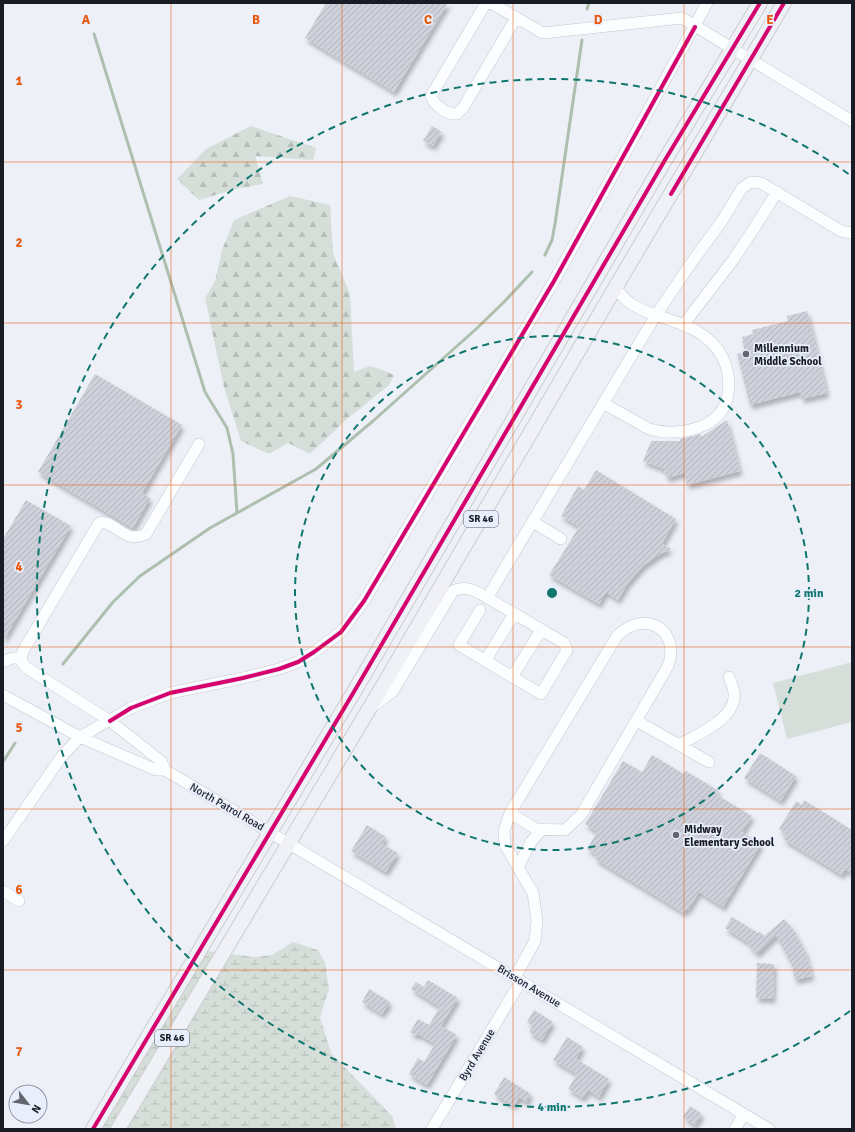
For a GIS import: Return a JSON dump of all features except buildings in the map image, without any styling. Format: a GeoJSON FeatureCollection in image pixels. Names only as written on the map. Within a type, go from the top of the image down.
{"type":"FeatureCollection","features":[{"type":"Feature","properties":{"kind":"main road","name":"SR 46"},"geometry":{"type":"LineString","coordinates":[[93,1129],[355,690],[649,187],[760,3]]}},
{"type":"Feature","properties":{"kind":"main road","name":"SR 46"},"geometry":{"type":"LineString","coordinates":[[118,1129],[369,709],[615,288],[784,3]]}},
{"type":"Feature","properties":{"kind":"street"},"geometry":{"type":"LineString","coordinates":[[486,3],[430,96],[434,103],[450,113],[456,114],[463,108],[516,18]]}},
{"type":"Feature","properties":{"kind":"street"},"geometry":{"type":"LineString","coordinates":[[491,3],[543,33],[682,18],[852,121]]}},
{"type":"Feature","properties":{"kind":"street"},"geometry":{"type":"LineString","coordinates":[[3,841],[62,756],[80,737],[131,708],[170,693],[243,678],[279,669],[298,662],[341,632],[364,601],[554,281],[707,3]]}},
{"type":"Feature","properties":{"kind":"street"},"geometry":{"type":"LineString","coordinates":[[487,598],[656,315],[722,221],[742,188],[751,182],[761,183],[841,231],[852,234]]}},
{"type":"Feature","properties":{"kind":"street"},"geometry":{"type":"LineString","coordinates":[[684,324],[733,260],[756,227],[777,192]]}},
{"type":"Feature","properties":{"kind":"street"},"geometry":{"type":"LineString","coordinates":[[603,403],[649,429],[664,433],[674,433],[703,426],[718,416],[727,400],[728,391],[727,367],[722,355],[709,338],[684,324],[656,315],[630,303],[615,288]]}},
{"type":"Feature","properties":{"kind":"street"},"geometry":{"type":"LineString","coordinates":[[3,662],[12,658],[21,658],[23,651],[99,523],[107,523],[128,536],[134,537],[146,534],[199,444]]}},
{"type":"Feature","properties":{"kind":"street"},"geometry":{"type":"LineString","coordinates":[[533,522],[561,539]]}},
{"type":"Feature","properties":{"kind":"street"},"geometry":{"type":"LineString","coordinates":[[369,709],[393,691],[453,591],[458,588],[473,590],[564,643],[567,650],[541,694],[459,645],[480,610]]}},
{"type":"Feature","properties":{"kind":"street"},"geometry":{"type":"LineString","coordinates":[[485,661],[514,614]]}},
{"type":"Feature","properties":{"kind":"street","name":"Byrd Avenue"},"geometry":{"type":"LineString","coordinates":[[432,1129],[518,979],[535,941],[537,921],[533,893],[505,845],[504,831],[510,813],[617,636],[631,625],[649,623],[658,627],[665,635],[670,645],[672,656],[668,666],[637,721]]}},
{"type":"Feature","properties":{"kind":"street"},"geometry":{"type":"LineString","coordinates":[[512,677],[540,630]]}},
{"type":"Feature","properties":{"kind":"street","name":"North Patrol Road"},"geometry":{"type":"LineString","coordinates":[[21,658],[22,663],[27,668],[110,721],[135,740],[162,761],[165,770]]}},
{"type":"Feature","properties":{"kind":"street"},"geometry":{"type":"LineString","coordinates":[[680,745],[720,721],[729,712],[733,703],[734,692],[729,677]]}},
{"type":"Feature","properties":{"kind":"street","name":"North Patrol Road"},"geometry":{"type":"LineString","coordinates":[[3,695],[80,737],[156,770],[165,770],[289,843]]}},
{"type":"Feature","properties":{"kind":"street"},"geometry":{"type":"LineString","coordinates":[[510,813],[536,829],[565,830],[581,814],[637,721],[709,762]]}},
{"type":"Feature","properties":{"kind":"street"},"geometry":{"type":"LineString","coordinates":[[124,756],[135,740]]}},
{"type":"Feature","properties":{"kind":"street"},"geometry":{"type":"LineString","coordinates":[[518,866],[531,842],[542,829]]}},
{"type":"Feature","properties":{"kind":"street","name":"Brisson Avenue"},"geometry":{"type":"LineString","coordinates":[[289,843],[769,1129]]}},
{"type":"Feature","properties":{"kind":"street"},"geometry":{"type":"LineString","coordinates":[[3,891],[19,901]]}},
{"type":"Feature","properties":{"kind":"street"},"geometry":{"type":"LineString","coordinates":[[735,1129],[744,1114]]}},
{"type":"Feature","properties":{"kind":"green space"},"geometry":{"type":"Polygon","coordinates":[[[251,126],[316,148],[313,160],[255,156],[263,184],[235,189],[199,200],[177,179],[206,149],[251,126]]]}},
{"type":"Feature","properties":{"kind":"green space"},"geometry":{"type":"Polygon","coordinates":[[[290,196],[330,205],[333,253],[350,294],[354,372],[370,366],[394,375],[389,385],[347,419],[310,454],[288,443],[269,454],[241,441],[224,387],[205,298],[215,281],[222,250],[234,220],[290,196]]]}},
{"type":"Feature","properties":{"kind":"green space"},"geometry":{"type":"Polygon","coordinates":[[[852,662],[852,722],[787,739],[773,683],[852,662]]]}},
{"type":"Feature","properties":{"kind":"green space"},"geometry":{"type":"Polygon","coordinates":[[[293,942],[318,950],[325,963],[329,989],[320,1017],[331,1053],[392,1116],[396,1129],[125,1129],[230,954],[255,957],[272,955],[293,942]]]}},
{"type":"Feature","properties":{"kind":"green space"},"geometry":{"type":"Polygon","coordinates":[[[207,951],[216,952],[111,1129],[100,1129],[207,951]]]}},
{"type":"Feature","properties":{"kind":"waterway"},"geometry":{"type":"LineString","coordinates":[[587,9],[589,3]]}},
{"type":"Feature","properties":{"kind":"waterway"},"geometry":{"type":"LineString","coordinates":[[94,34],[205,392],[227,428],[233,454],[237,513]]}},
{"type":"Feature","properties":{"kind":"waterway"},"geometry":{"type":"LineString","coordinates":[[545,255],[552,240],[555,224],[582,40]]}},
{"type":"Feature","properties":{"kind":"waterway"},"geometry":{"type":"LineString","coordinates":[[63,664],[113,602],[140,576],[210,528],[316,469],[373,421],[475,330],[532,272]]}},
{"type":"Feature","properties":{"kind":"waterway"},"geometry":{"type":"LineString","coordinates":[[3,762],[15,743]]}},
{"type":"Feature","properties":{"kind":"cycle path"},"geometry":{"type":"LineString","coordinates":[[93,1129],[355,690],[665,160],[760,3]]}},
{"type":"Feature","properties":{"kind":"cycle path"},"geometry":{"type":"LineString","coordinates":[[671,194],[784,3]]}},
{"type":"Feature","properties":{"kind":"cycle path"},"geometry":{"type":"LineString","coordinates":[[110,721],[131,708],[170,693],[243,678],[279,669],[298,662],[341,632],[364,601],[554,281],[695,27]]}},
{"type":"Feature","properties":{"kind":"place","name":"Millennium Middle School"},"geometry":{"type":"Point","coordinates":[746,354]}},
{"type":"Feature","properties":{"kind":"place","name":"Midway Elementary School"},"geometry":{"type":"Point","coordinates":[676,835]}}]}
